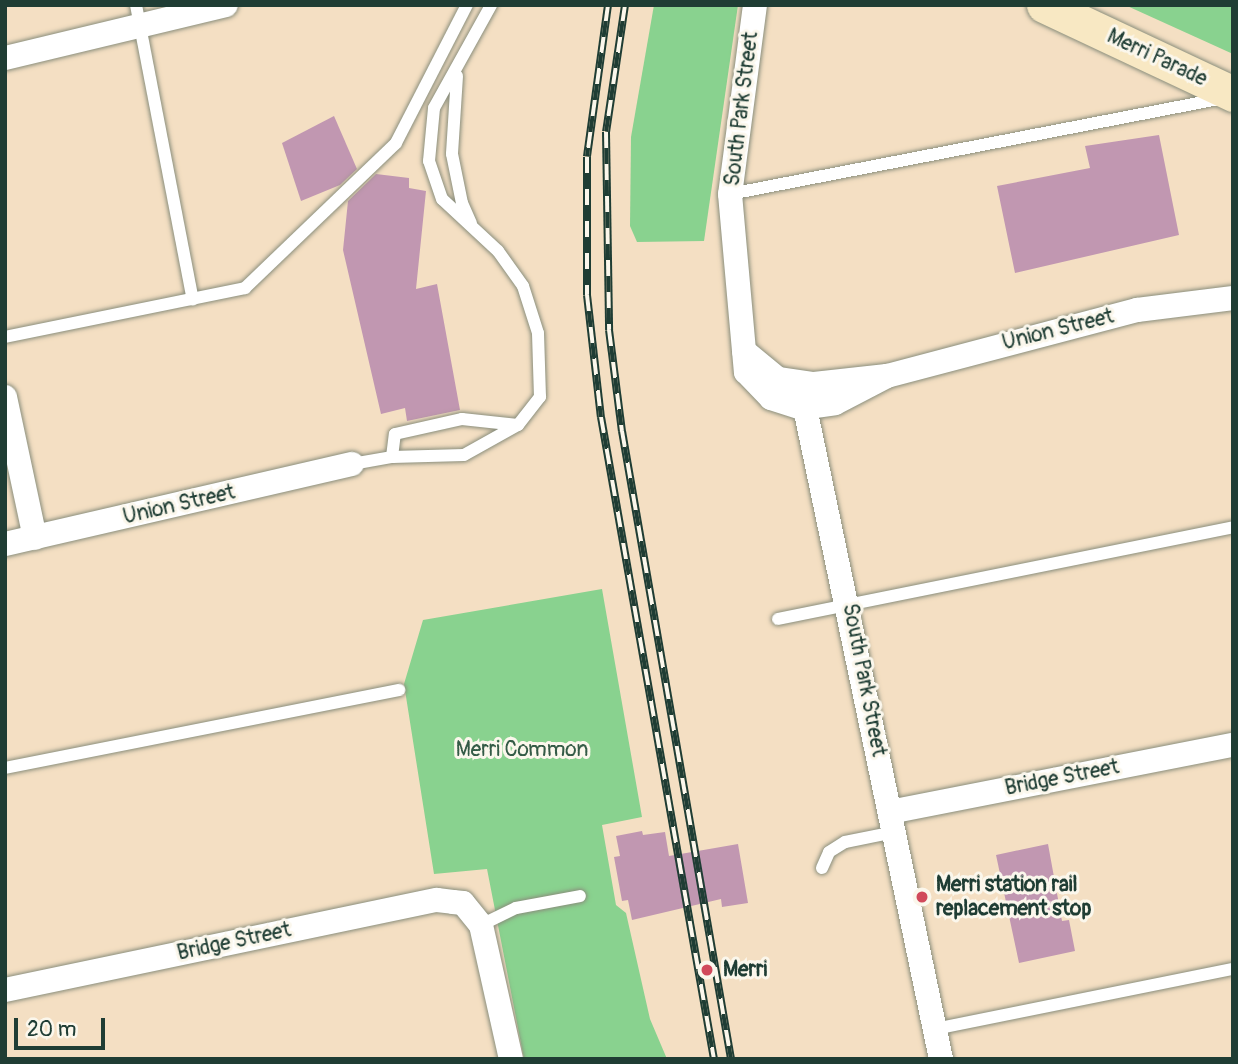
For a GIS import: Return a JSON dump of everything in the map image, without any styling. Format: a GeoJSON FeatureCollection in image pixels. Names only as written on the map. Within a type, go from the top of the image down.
{"type":"FeatureCollection","features":[{"type":"Feature","properties":{"kind":"main road","name":"Merri Parade"},"geometry":{"type":"LineString","coordinates":[[1044,5],[1233,95]]}},
{"type":"Feature","properties":{"kind":"street"},"geometry":{"type":"LineString","coordinates":[[5,58],[17,49],[138,15],[226,5]]}},
{"type":"Feature","properties":{"kind":"street","name":"South Park Street"},"geometry":{"type":"LineString","coordinates":[[755,5],[730,194],[743,364],[756,386],[785,405],[804,396],[941,1059]]}},
{"type":"Feature","properties":{"kind":"street","name":"Union Street"},"geometry":{"type":"LineString","coordinates":[[804,396],[835,403],[887,376],[1069,325],[1137,310],[1233,298]]}},
{"type":"Feature","properties":{"kind":"street"},"geometry":{"type":"LineString","coordinates":[[5,397],[35,538]]}},
{"type":"Feature","properties":{"kind":"street","name":"Union Street"},"geometry":{"type":"LineString","coordinates":[[5,544],[352,464]]}},
{"type":"Feature","properties":{"kind":"street","name":"Bridge Street"},"geometry":{"type":"LineString","coordinates":[[892,822],[1233,745]]}},
{"type":"Feature","properties":{"kind":"street","name":"Bridge Street"},"geometry":{"type":"LineString","coordinates":[[5,990],[437,900],[463,903],[481,925]]}},
{"type":"Feature","properties":{"kind":"street"},"geometry":{"type":"LineString","coordinates":[[481,925],[511,1059]]}},
{"type":"Feature","properties":{"kind":"lane"},"geometry":{"type":"LineString","coordinates":[[5,337],[193,300],[249,285],[391,148],[467,5]]}},
{"type":"Feature","properties":{"kind":"lane"},"geometry":{"type":"LineString","coordinates":[[352,464],[392,457],[458,457],[518,425],[541,391],[535,320],[513,268],[439,195],[429,161],[434,108],[458,71],[491,5]]}},
{"type":"Feature","properties":{"kind":"lane"},"geometry":{"type":"LineString","coordinates":[[138,15],[193,300]]}},
{"type":"Feature","properties":{"kind":"lane"},"geometry":{"type":"LineString","coordinates":[[458,71],[452,155],[462,203],[475,229]]}},
{"type":"Feature","properties":{"kind":"lane"},"geometry":{"type":"LineString","coordinates":[[730,194],[1233,95]]}},
{"type":"Feature","properties":{"kind":"lane"},"geometry":{"type":"LineString","coordinates":[[392,457],[396,434],[462,419],[518,425]]}},
{"type":"Feature","properties":{"kind":"lane"},"geometry":{"type":"LineString","coordinates":[[778,619],[1233,527]]}},
{"type":"Feature","properties":{"kind":"lane"},"geometry":{"type":"LineString","coordinates":[[5,768],[399,690]]}},
{"type":"Feature","properties":{"kind":"lane","name":"Bridge Street"},"geometry":{"type":"LineString","coordinates":[[822,868],[829,852],[845,842],[892,822]]}},
{"type":"Feature","properties":{"kind":"lane"},"geometry":{"type":"LineString","coordinates":[[481,925],[516,908],[580,896]]}},
{"type":"Feature","properties":{"kind":"lane"},"geometry":{"type":"LineString","coordinates":[[935,1029],[1233,969]]}},
{"type":"Feature","properties":{"kind":"green space"},"geometry":{"type":"Polygon","coordinates":[[[654,5],[738,5],[704,241],[637,242],[630,226],[631,137],[654,5]]]}},
{"type":"Feature","properties":{"kind":"green space"},"geometry":{"type":"Polygon","coordinates":[[[1125,5],[1233,5],[1233,54],[1125,5]]]}},
{"type":"Feature","properties":{"kind":"green space","name":"Merri Common"},"geometry":{"type":"Polygon","coordinates":[[[602,589],[642,817],[602,825],[616,905],[626,913],[650,1019],[667,1059],[524,1059],[487,869],[434,874],[404,684],[423,620],[602,589]]]}},
{"type":"Feature","properties":{"kind":"building"},"geometry":{"type":"Polygon","coordinates":[[[334,116],[357,169],[340,185],[301,201],[282,143],[334,116]]]}},
{"type":"Feature","properties":{"kind":"building"},"geometry":{"type":"Polygon","coordinates":[[[1159,135],[1179,235],[1015,273],[997,186],[1090,168],[1085,146],[1159,135]]]}},
{"type":"Feature","properties":{"kind":"building"},"geometry":{"type":"Polygon","coordinates":[[[376,174],[409,178],[409,188],[426,191],[416,289],[437,284],[460,410],[407,421],[405,408],[381,414],[343,250],[348,201],[376,174]]]}},
{"type":"Feature","properties":{"kind":"building"},"geometry":{"type":"Polygon","coordinates":[[[642,831],[643,835],[665,832],[669,856],[738,844],[748,903],[722,907],[721,899],[632,920],[628,900],[622,901],[614,857],[620,856],[616,836],[642,831]]]}},
{"type":"Feature","properties":{"kind":"building"},"geometry":{"type":"Polygon","coordinates":[[[1048,844],[1062,921],[1069,920],[1075,951],[1019,963],[996,855],[1048,844]]]}},
{"type":"Feature","properties":{"kind":"railway"},"geometry":{"type":"LineString","coordinates":[[608,5],[587,157],[587,295],[601,417],[714,1059]]}},
{"type":"Feature","properties":{"kind":"railway"},"geometry":{"type":"LineString","coordinates":[[625,5],[606,132],[609,330],[622,431],[731,1059]]}},
{"type":"Feature","properties":{"kind":"place","name":"Merri station rail replacement stop"},"geometry":{"type":"Point","coordinates":[922,897]}},
{"type":"Feature","properties":{"kind":"place","name":"Merri"},"geometry":{"type":"Point","coordinates":[707,970]}}]}
